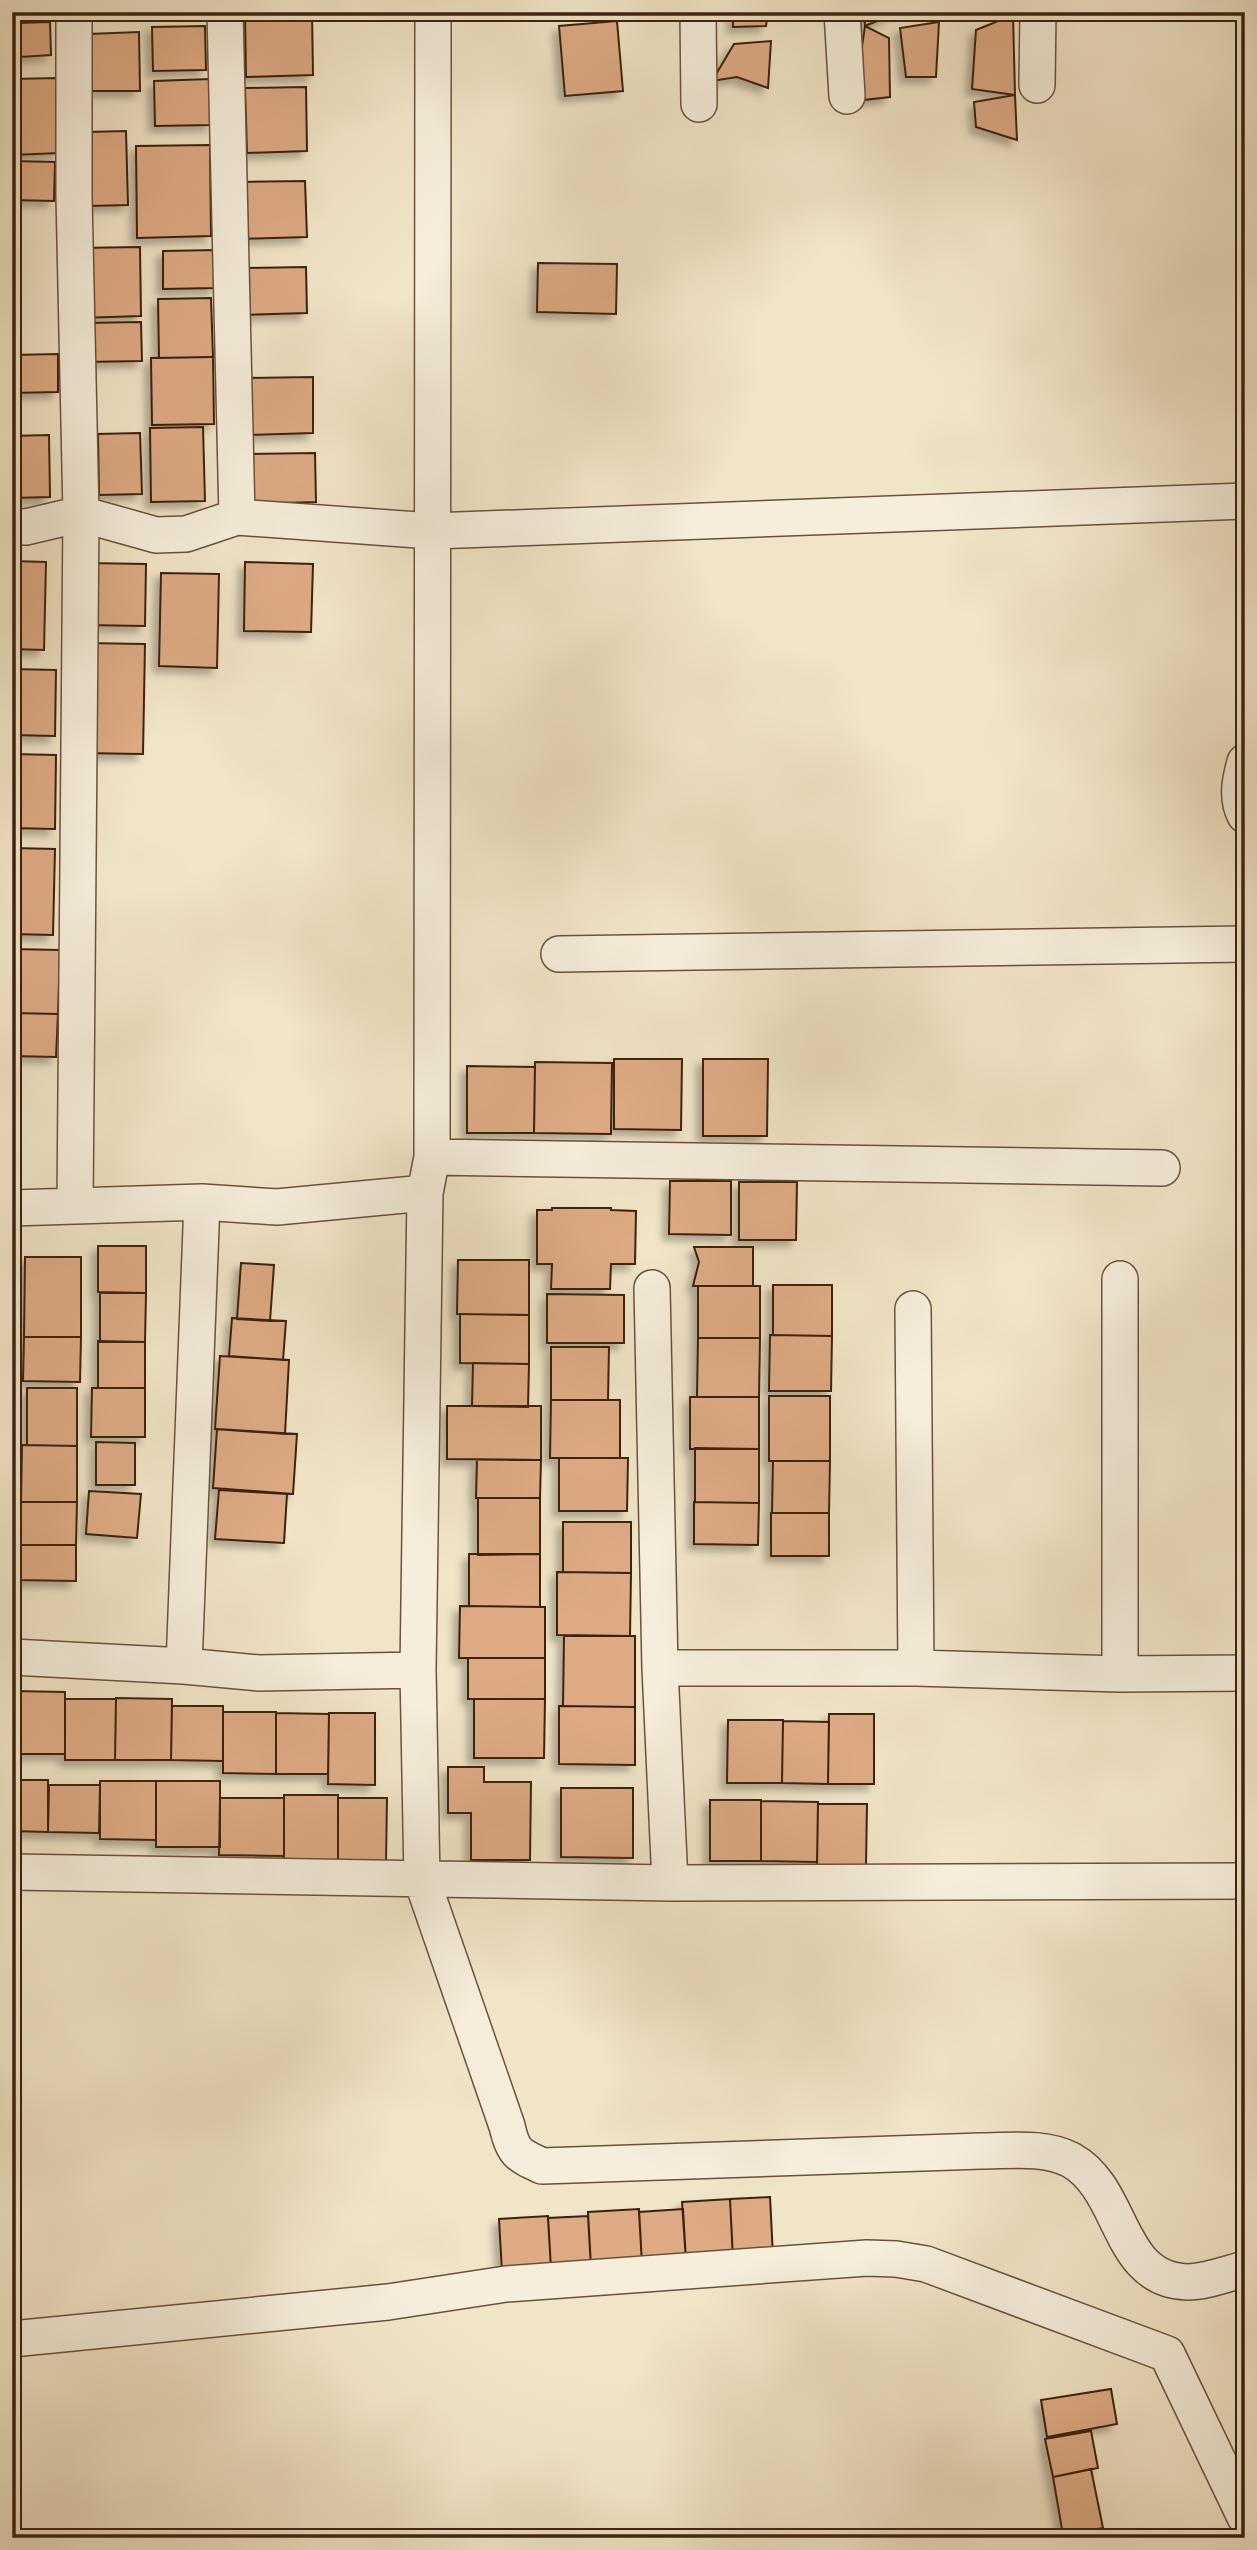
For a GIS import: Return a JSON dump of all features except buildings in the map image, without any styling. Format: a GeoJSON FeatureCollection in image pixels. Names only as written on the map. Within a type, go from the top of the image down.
{"type":"FeatureCollection","features":[{"type":"Feature","properties":{"kind":"street"},"geometry":{"type":"LineString","coordinates":[[74,12],[81,514],[75,1206]]}},
{"type":"Feature","properties":{"kind":"street"},"geometry":{"type":"LineString","coordinates":[[225,12],[237,516]]}},
{"type":"Feature","properties":{"kind":"street"},"geometry":{"type":"LineString","coordinates":[[433,12],[432,1157],[425,1193],[418,1670],[422,1880],[512,2147],[523,2158],[542,2166],[1041,2151],[1071,2160],[1090,2173],[1104,2190],[1141,2263],[1156,2274],[1174,2281],[1190,2282],[1245,2269]]}},
{"type":"Feature","properties":{"kind":"street"},"geometry":{"type":"LineString","coordinates":[[698,12],[699,104]]}},
{"type":"Feature","properties":{"kind":"street"},"geometry":{"type":"LineString","coordinates":[[842,12],[847,96]]}},
{"type":"Feature","properties":{"kind":"street"},"geometry":{"type":"LineString","coordinates":[[1037,85],[1038,12]]}},
{"type":"Feature","properties":{"kind":"street"},"geometry":{"type":"LineString","coordinates":[[12,526],[26,527],[81,514],[156,534],[186,534],[237,516],[432,531],[1245,501]]}},
{"type":"Feature","properties":{"kind":"street"},"geometry":{"type":"LineString","coordinates":[[1245,762],[1240,784],[1240,806],[1245,816]]}},
{"type":"Feature","properties":{"kind":"street"},"geometry":{"type":"LineString","coordinates":[[558,954],[1245,944]]}},
{"type":"Feature","properties":{"kind":"street"},"geometry":{"type":"LineString","coordinates":[[432,1157],[1162,1168]]}},
{"type":"Feature","properties":{"kind":"street"},"geometry":{"type":"LineString","coordinates":[[12,1208],[202,1202],[277,1207],[425,1193]]}},
{"type":"Feature","properties":{"kind":"street"},"geometry":{"type":"LineString","coordinates":[[184,1666],[202,1202]]}},
{"type":"Feature","properties":{"kind":"street"},"geometry":{"type":"LineString","coordinates":[[1119,1279],[1120,1674]]}},
{"type":"Feature","properties":{"kind":"street"},"geometry":{"type":"LineString","coordinates":[[652,1288],[660,1668],[670,1883]]}},
{"type":"Feature","properties":{"kind":"street"},"geometry":{"type":"LineString","coordinates":[[913,1309],[916,1668]]}},
{"type":"Feature","properties":{"kind":"street"},"geometry":{"type":"LineString","coordinates":[[12,1657],[184,1666],[259,1673],[418,1670]]}},
{"type":"Feature","properties":{"kind":"street"},"geometry":{"type":"LineString","coordinates":[[660,1668],[916,1668],[1120,1674],[1245,1673]]}},
{"type":"Feature","properties":{"kind":"street"},"geometry":{"type":"LineString","coordinates":[[12,1872],[670,1883],[1245,1881]]}},
{"type":"Feature","properties":{"kind":"street"},"geometry":{"type":"LineString","coordinates":[[12,2339],[388,2302],[506,2284],[867,2258],[896,2259],[926,2264],[1167,2354],[1236,2478],[1245,2517]]}}]}
